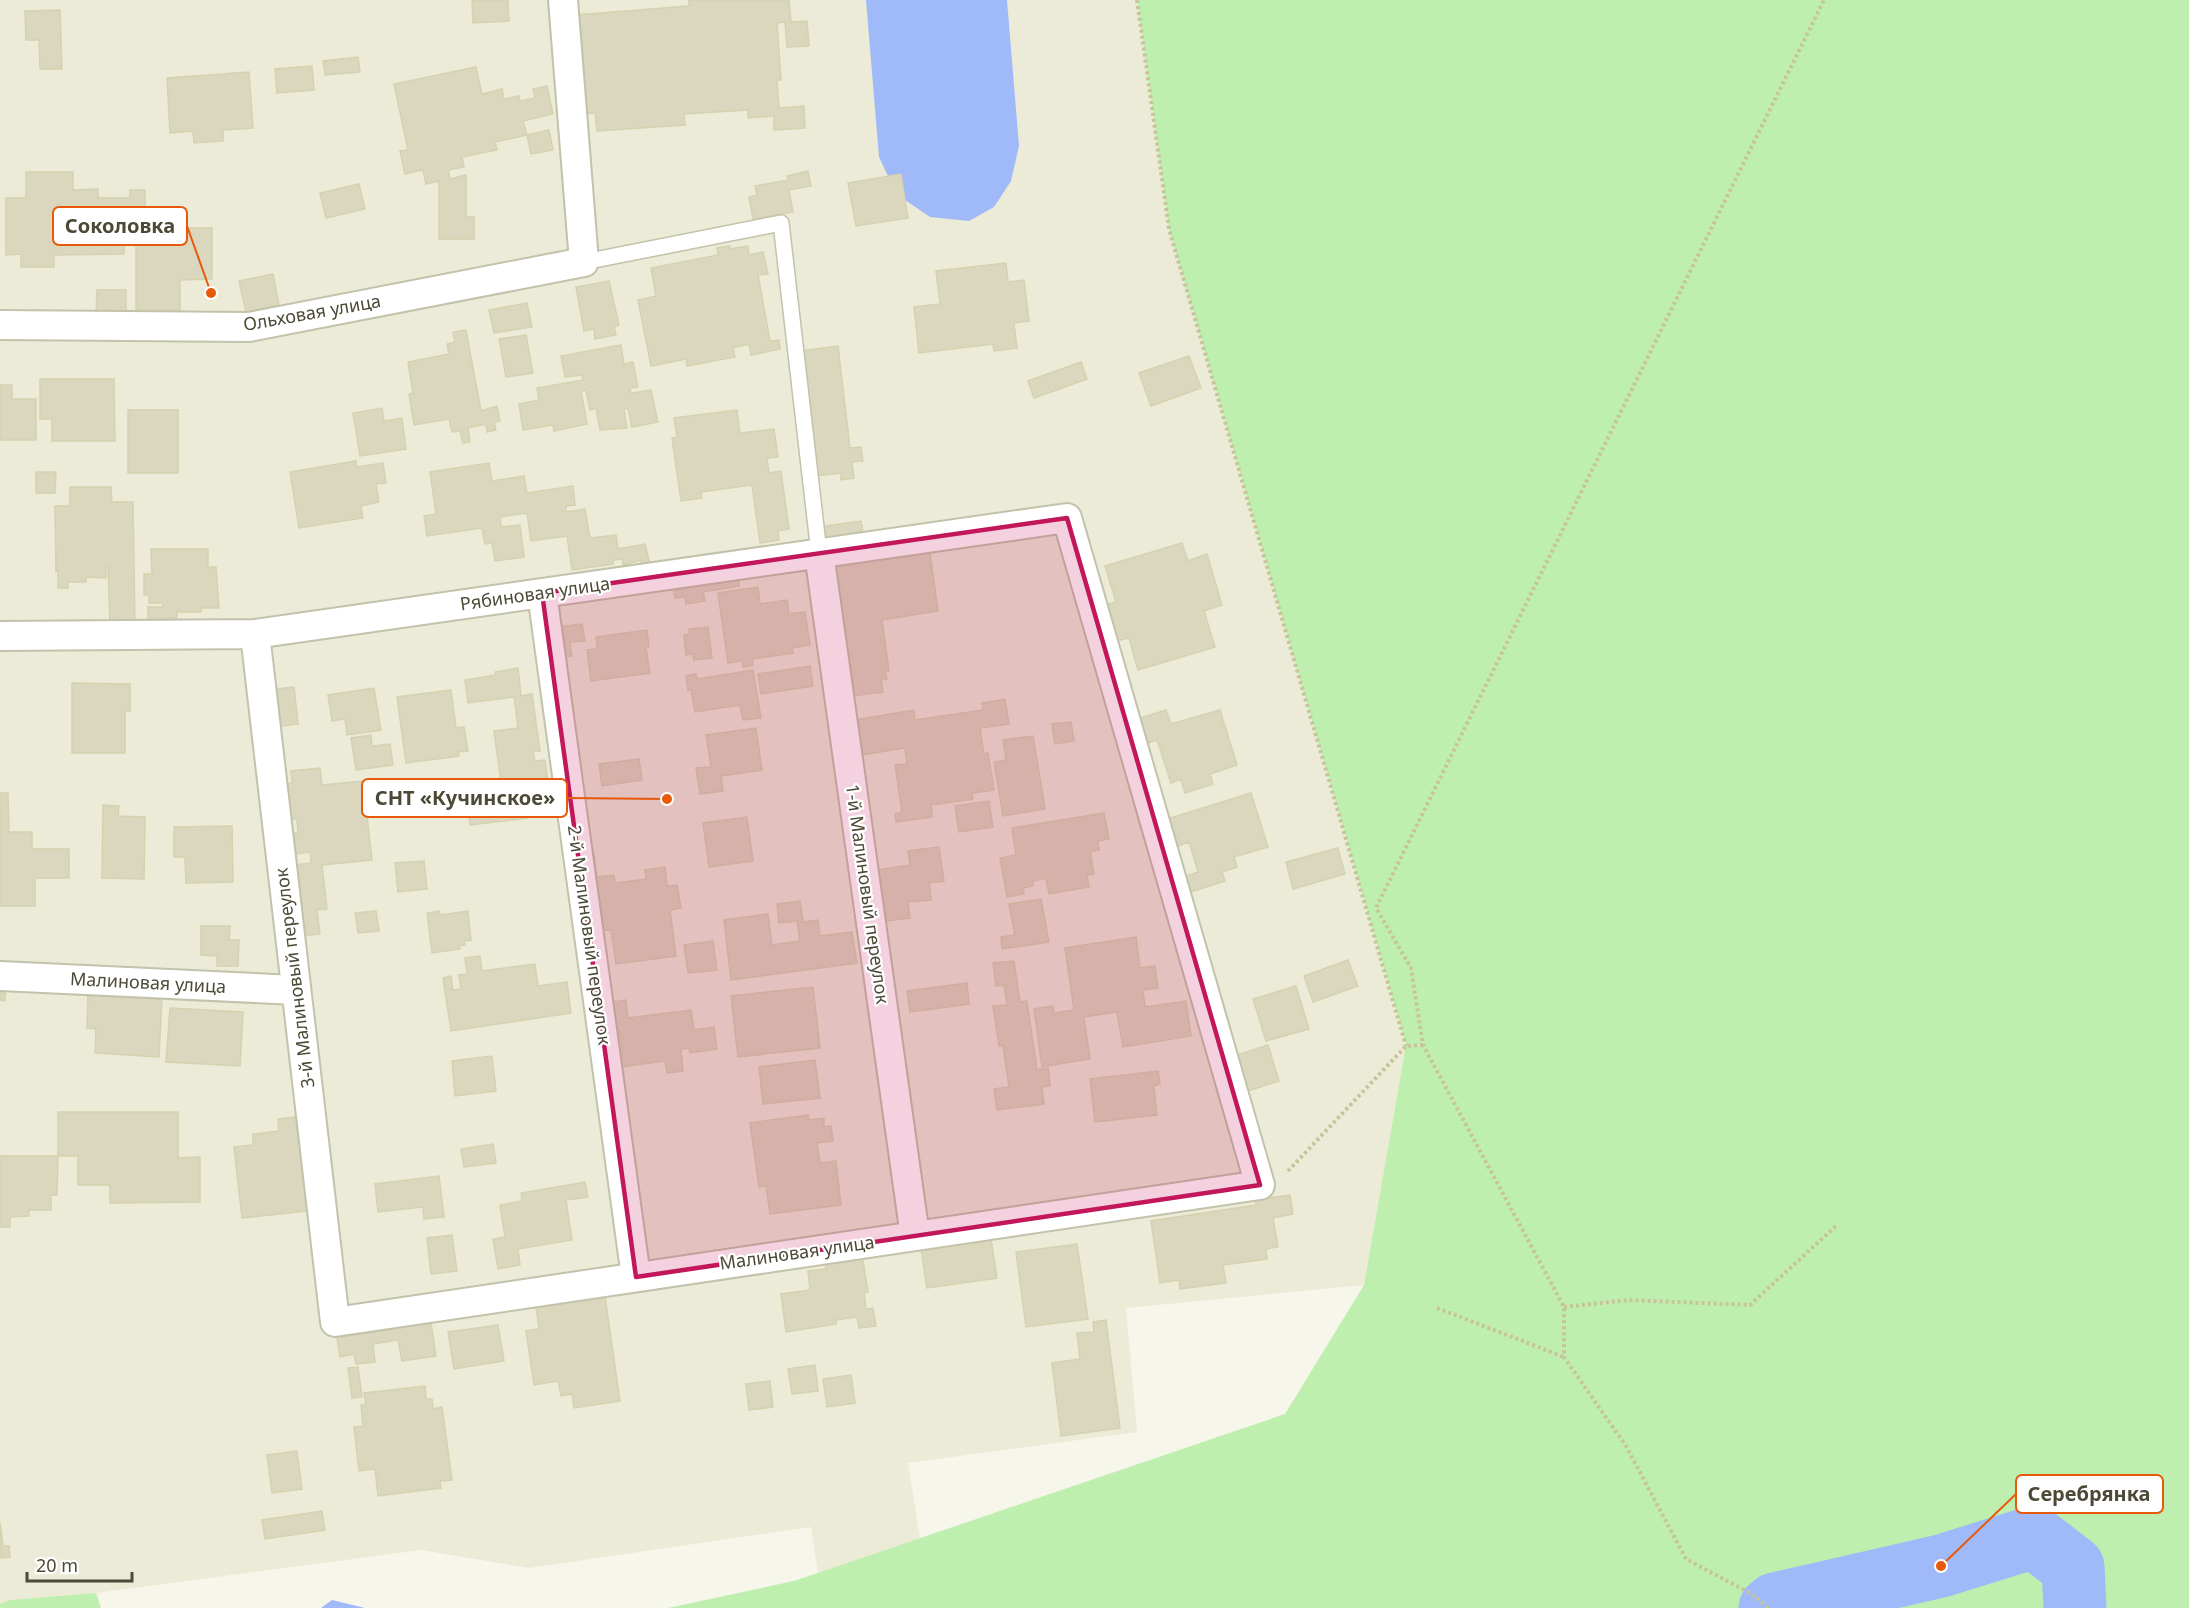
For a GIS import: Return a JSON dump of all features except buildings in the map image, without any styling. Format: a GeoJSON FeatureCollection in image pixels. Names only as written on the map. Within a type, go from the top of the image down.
{"type":"FeatureCollection","features":[{"type":"Feature","properties":{"kind":"street"},"geometry":{"type":"LineString","coordinates":[[563,0],[584,262]]}},
{"type":"Feature","properties":{"kind":"street","name":"Ольховая улица"},"geometry":{"type":"LineString","coordinates":[[0,325],[249,327],[584,262]]}},
{"type":"Feature","properties":{"kind":"street","name":"Рябиновая улица"},"geometry":{"type":"LineString","coordinates":[[0,636],[255,634],[1067,518],[1260,1185]]}},
{"type":"Feature","properties":{"kind":"street","name":"1-й Малиновый переулок"},"geometry":{"type":"LineString","coordinates":[[819,553],[915,1236]]}},
{"type":"Feature","properties":{"kind":"street","name":"2-й Малиновый переулок"},"geometry":{"type":"LineString","coordinates":[[542,593],[636,1277]]}},
{"type":"Feature","properties":{"kind":"street","name":"3-й Малиновый переулок"},"geometry":{"type":"LineString","coordinates":[[255,634],[334,1322]]}},
{"type":"Feature","properties":{"kind":"street","name":"Малиновая улица"},"geometry":{"type":"LineString","coordinates":[[0,976],[296,990]]}},
{"type":"Feature","properties":{"kind":"street","name":"Малиновая улица"},"geometry":{"type":"LineString","coordinates":[[334,1322],[1260,1185]]}},
{"type":"Feature","properties":{"kind":"lane"},"geometry":{"type":"LineString","coordinates":[[584,262],[781,224],[819,553]]}},
{"type":"Feature","properties":{"kind":"path"},"geometry":{"type":"LineString","coordinates":[[1137,0],[1169,229],[1406,1046]]}},
{"type":"Feature","properties":{"kind":"path"},"geometry":{"type":"LineString","coordinates":[[1564,1357],[1564,1307],[1423,1045],[1411,968],[1376,908],[1824,0]]}},
{"type":"Feature","properties":{"kind":"path"},"geometry":{"type":"LineString","coordinates":[[1286,1174],[1406,1046],[1423,1045]]}},
{"type":"Feature","properties":{"kind":"path"},"geometry":{"type":"LineString","coordinates":[[1564,1307],[1628,1300],[1750,1305],[1837,1225]]}},
{"type":"Feature","properties":{"kind":"path"},"geometry":{"type":"LineString","coordinates":[[1437,1308],[1564,1357],[1626,1446],[1686,1559],[1752,1594],[1768,1608]]}},
{"type":"Feature","properties":{"kind":"highlighted area"},"geometry":{"type":"Polygon","coordinates":[[[1067,518],[1260,1185],[636,1277],[542,593],[1067,518]]]}},
{"type":"Feature","properties":{"kind":"shaded area"},"geometry":{"type":"Polygon","coordinates":[[[0,0],[1137,0],[1169,229],[1406,1046],[1364,1285],[1126,1308],[1137,1432],[908,1463],[920,1538],[818,1573],[811,1527],[529,1568],[421,1550],[96,1593],[9,1600],[0,1604],[0,0]]]}},
{"type":"Feature","properties":{"kind":"green space"},"geometry":{"type":"Polygon","coordinates":[[[1137,0],[2189,0],[2189,1608],[668,1608],[794,1581],[1285,1414],[1364,1285],[1406,1045],[1169,229],[1137,0]]]}},
{"type":"Feature","properties":{"kind":"green space"},"geometry":{"type":"Polygon","coordinates":[[[96,1593],[101,1608],[0,1608],[0,1604],[9,1600],[96,1593]]]}},
{"type":"Feature","properties":{"kind":"water"},"geometry":{"type":"Polygon","coordinates":[[[866,0],[1007,0],[1019,146],[1011,181],[994,207],[969,221],[930,217],[905,200],[901,174],[888,176],[879,157],[866,0]]]}},
{"type":"Feature","properties":{"kind":"water"},"geometry":{"type":"Polygon","coordinates":[[[332,1600],[365,1608],[321,1608],[332,1600]]]}},
{"type":"Feature","properties":{"kind":"waterway"},"geometry":{"type":"LineString","coordinates":[[1770,1608],[1775,1604],[1941,1566],[2034,1537],[2073,1567],[2075,1608]]}},
{"type":"Feature","properties":{"kind":"place","name":"Соколовка"},"geometry":{"type":"Point","coordinates":[211,293]}},
{"type":"Feature","properties":{"kind":"place","name":"СНТ «Кучинское»"},"geometry":{"type":"Point","coordinates":[667,799]}},
{"type":"Feature","properties":{"kind":"place","name":"Серебрянка"},"geometry":{"type":"Point","coordinates":[1941,1566]}}]}
